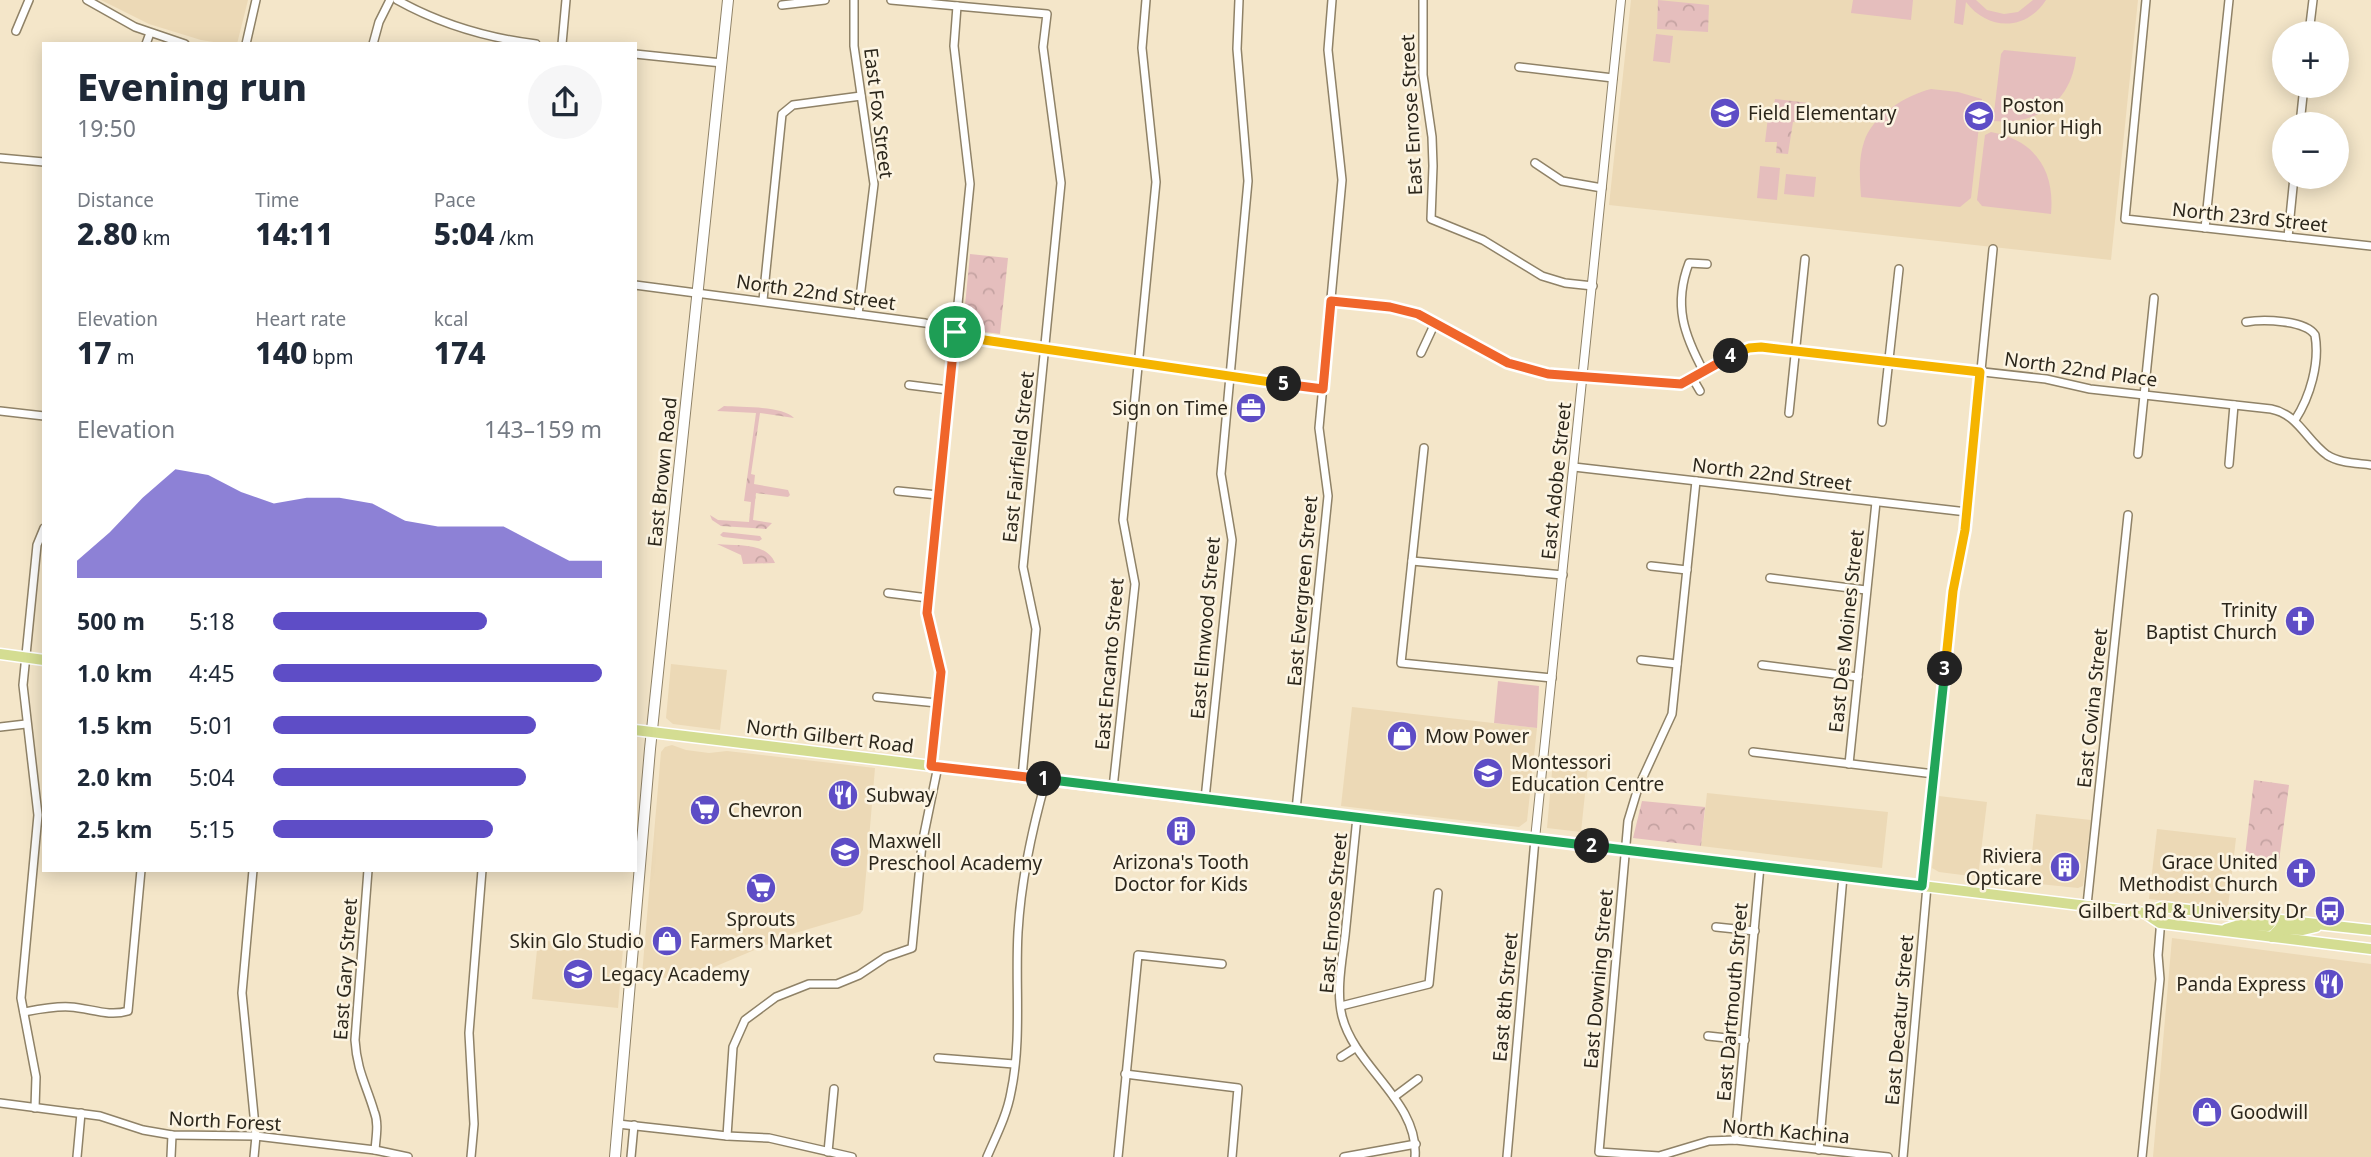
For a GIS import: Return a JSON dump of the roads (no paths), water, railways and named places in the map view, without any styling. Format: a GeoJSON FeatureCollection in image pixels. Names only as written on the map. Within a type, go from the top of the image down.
{"type":"FeatureCollection","features":[{"type":"Feature","properties":{"kind":"main road","name":"East Brown Road"},"geometry":{"type":"LineString","coordinates":[[615,1157],[652,732],[728,0]]}},
{"type":"Feature","properties":{"kind":"main road"},"geometry":{"type":"LineString","coordinates":[[0,654],[42,660]]}},
{"type":"Feature","properties":{"kind":"main road","name":"North Gilbert Road"},"geometry":{"type":"LineString","coordinates":[[637,730],[2087,905],[2146,913],[2160,923],[2371,949]]}},
{"type":"Feature","properties":{"kind":"main road","name":"North Gilbert Road"},"geometry":{"type":"LineString","coordinates":[[2146,913],[2162,907],[2371,930]]}},
{"type":"Feature","properties":{"kind":"main road"},"geometry":{"type":"LineString","coordinates":[[2223,931],[2233,925],[2268,926],[2273,919]]}},
{"type":"Feature","properties":{"kind":"main road"},"geometry":{"type":"LineString","coordinates":[[2272,937],[2279,929],[2303,930],[2322,925]]}},
{"type":"Feature","properties":{"kind":"street"},"geometry":{"type":"LineString","coordinates":[[16,31],[29,0]]}},
{"type":"Feature","properties":{"kind":"street"},"geometry":{"type":"LineString","coordinates":[[87,0],[119,19],[179,42]]}},
{"type":"Feature","properties":{"kind":"street"},"geometry":{"type":"LineString","coordinates":[[246,42],[256,0]]}},
{"type":"Feature","properties":{"kind":"street"},"geometry":{"type":"LineString","coordinates":[[374,42],[379,22],[390,0]]}},
{"type":"Feature","properties":{"kind":"street"},"geometry":{"type":"LineString","coordinates":[[397,0],[437,19],[482,35],[524,42]]}},
{"type":"Feature","properties":{"kind":"street"},"geometry":{"type":"LineString","coordinates":[[562,42],[566,0]]}},
{"type":"Feature","properties":{"kind":"street"},"geometry":{"type":"LineString","coordinates":[[782,5],[825,0]]}},
{"type":"Feature","properties":{"kind":"street","name":"East Fox Street"},"geometry":{"type":"LineString","coordinates":[[854,0],[854,46],[874,184],[858,314]]}},
{"type":"Feature","properties":{"kind":"street"},"geometry":{"type":"LineString","coordinates":[[727,1136],[733,1047],[745,1020],[776,997],[809,984],[837,984],[859,975],[886,957],[912,948],[922,844],[935,766],[941,672],[927,613],[928,597],[970,184],[954,46],[957,6],[891,0]]}},
{"type":"Feature","properties":{"kind":"street","name":"East Encanto Street"},"geometry":{"type":"LineString","coordinates":[[1113,788],[1135,584],[1124,520],[1156,182],[1142,48],[1146,0]]}},
{"type":"Feature","properties":{"kind":"street","name":"East Elmwood Street"},"geometry":{"type":"LineString","coordinates":[[1205,799],[1232,540],[1221,474],[1248,181],[1237,49],[1239,0]]}},
{"type":"Feature","properties":{"kind":"street","name":"East Evergreen Street"},"geometry":{"type":"LineString","coordinates":[[1296,810],[1328,496],[1319,428],[1342,180],[1328,50],[1332,0]]}},
{"type":"Feature","properties":{"kind":"street","name":"East Enrose Street"},"geometry":{"type":"LineString","coordinates":[[1423,0],[1423,75],[1432,137],[1431,219],[1483,240],[1542,276],[1564,283],[1592,286]]}},
{"type":"Feature","properties":{"kind":"street","name":"East Adobe Street"},"geometry":{"type":"LineString","coordinates":[[1535,839],[1621,0]]}},
{"type":"Feature","properties":{"kind":"street","name":"North 23rd Street"},"geometry":{"type":"LineString","coordinates":[[2146,0],[2125,219],[2371,245]]}},
{"type":"Feature","properties":{"kind":"street"},"geometry":{"type":"LineString","coordinates":[[2205,228],[2229,0]]}},
{"type":"Feature","properties":{"kind":"street"},"geometry":{"type":"LineString","coordinates":[[2310,21],[2312,0]]}},
{"type":"Feature","properties":{"kind":"street","name":"East Fairfield Street"},"geometry":{"type":"LineString","coordinates":[[957,6],[1047,14],[1043,47],[1061,183],[1023,568],[1035,629],[1022,777]]}},
{"type":"Feature","properties":{"kind":"street"},"geometry":{"type":"LineString","coordinates":[[147,42],[150,33]]}},
{"type":"Feature","properties":{"kind":"street"},"geometry":{"type":"LineString","coordinates":[[481,42],[482,35]]}},
{"type":"Feature","properties":{"kind":"street"},"geometry":{"type":"LineString","coordinates":[[637,54],[722,63]]}},
{"type":"Feature","properties":{"kind":"street"},"geometry":{"type":"LineString","coordinates":[[1519,67],[1613,78]]}},
{"type":"Feature","properties":{"kind":"street"},"geometry":{"type":"LineString","coordinates":[[763,300],[782,114],[793,105],[861,96]]}},
{"type":"Feature","properties":{"kind":"street"},"geometry":{"type":"LineString","coordinates":[[0,158],[42,162]]}},
{"type":"Feature","properties":{"kind":"street"},"geometry":{"type":"LineString","coordinates":[[1535,163],[1562,181],[1578,186],[1602,188]]}},
{"type":"Feature","properties":{"kind":"street"},"geometry":{"type":"LineString","coordinates":[[2288,237],[2293,189]]}},
{"type":"Feature","properties":{"kind":"street","name":"East Decatur Street"},"geometry":{"type":"LineString","coordinates":[[1903,1157],[1934,774],[1952,601],[1967,512],[1993,249]]}},
{"type":"Feature","properties":{"kind":"street"},"geometry":{"type":"LineString","coordinates":[[1789,414],[1805,259]]}},
{"type":"Feature","properties":{"kind":"street"},"geometry":{"type":"LineString","coordinates":[[1704,372],[1684,330],[1682,292],[1689,263],[1707,264]]}},
{"type":"Feature","properties":{"kind":"street"},"geometry":{"type":"LineString","coordinates":[[1881,422],[1899,270]]}},
{"type":"Feature","properties":{"kind":"street","name":"North 22nd Street"},"geometry":{"type":"LineString","coordinates":[[637,285],[925,323],[984,340],[1323,389]]}},
{"type":"Feature","properties":{"kind":"street"},"geometry":{"type":"LineString","coordinates":[[2138,454],[2154,298]]}},
{"type":"Feature","properties":{"kind":"street","name":"North 22nd Place"},"geometry":{"type":"LineString","coordinates":[[1331,301],[1390,307],[1418,314],[1508,363],[1548,374],[1681,384],[1749,348],[1796,351],[2046,379],[2090,388],[2278,410],[2295,420],[2329,456]]}},
{"type":"Feature","properties":{"kind":"street"},"geometry":{"type":"LineString","coordinates":[[2246,322],[2303,325],[2310,328],[2315,335],[2311,387],[2295,420]]}},
{"type":"Feature","properties":{"kind":"street"},"geometry":{"type":"LineString","coordinates":[[1422,353],[1435,323]]}},
{"type":"Feature","properties":{"kind":"street"},"geometry":{"type":"LineString","coordinates":[[1693,379],[1700,391]]}},
{"type":"Feature","properties":{"kind":"street"},"geometry":{"type":"LineString","coordinates":[[909,385],[949,390]]}},
{"type":"Feature","properties":{"kind":"street"},"geometry":{"type":"LineString","coordinates":[[2229,464],[2234,405]]}},
{"type":"Feature","properties":{"kind":"street"},"geometry":{"type":"LineString","coordinates":[[0,411],[42,416]]}},
{"type":"Feature","properties":{"kind":"street"},"geometry":{"type":"LineString","coordinates":[[1424,449],[1401,663],[1552,678]]}},
{"type":"Feature","properties":{"kind":"street"},"geometry":{"type":"LineString","coordinates":[[2324,464],[2329,456],[2371,465]]}},
{"type":"Feature","properties":{"kind":"street","name":"North 22nd Street"},"geometry":{"type":"LineString","coordinates":[[1574,467],[1967,512]]}},
{"type":"Feature","properties":{"kind":"street","name":"East Downing Street"},"geometry":{"type":"LineString","coordinates":[[1600,1153],[1625,850],[1634,796],[1670,720],[1696,481]]}},
{"type":"Feature","properties":{"kind":"street"},"geometry":{"type":"LineString","coordinates":[[898,491],[938,495]]}},
{"type":"Feature","properties":{"kind":"street","name":"East Des Moines Street"},"geometry":{"type":"LineString","coordinates":[[1849,764],[1876,502]]}},
{"type":"Feature","properties":{"kind":"street","name":"East Covina Street"},"geometry":{"type":"LineString","coordinates":[[2087,905],[2128,514]]}},
{"type":"Feature","properties":{"kind":"street"},"geometry":{"type":"LineString","coordinates":[[35,1108],[36,1077],[22,988],[38,816],[23,685],[37,545],[42,533]]}},
{"type":"Feature","properties":{"kind":"street"},"geometry":{"type":"LineString","coordinates":[[1412,561],[1563,575]]}},
{"type":"Feature","properties":{"kind":"street"},"geometry":{"type":"LineString","coordinates":[[1651,566],[1687,570]]}},
{"type":"Feature","properties":{"kind":"street"},"geometry":{"type":"LineString","coordinates":[[1770,578],[1866,590]]}},
{"type":"Feature","properties":{"kind":"street"},"geometry":{"type":"LineString","coordinates":[[888,593],[928,597]]}},
{"type":"Feature","properties":{"kind":"street"},"geometry":{"type":"LineString","coordinates":[[1641,660],[1677,664]]}},
{"type":"Feature","properties":{"kind":"street"},"geometry":{"type":"LineString","coordinates":[[1762,665],[1858,677]]}},
{"type":"Feature","properties":{"kind":"street"},"geometry":{"type":"LineString","coordinates":[[877,697],[937,703]]}},
{"type":"Feature","properties":{"kind":"street"},"geometry":{"type":"LineString","coordinates":[[0,727],[26,724]]}},
{"type":"Feature","properties":{"kind":"street"},"geometry":{"type":"LineString","coordinates":[[1753,752],[1934,774]]}},
{"type":"Feature","properties":{"kind":"street"},"geometry":{"type":"LineString","coordinates":[[987,1157],[1012,1091],[1020,898],[1035,819],[1046,780]]}},
{"type":"Feature","properties":{"kind":"street","name":"East Enrose Street"},"geometry":{"type":"LineString","coordinates":[[1357,817],[1340,979],[1340,1006],[1355,1048],[1394,1097],[1416,1144],[1415,1157]]}},
{"type":"Feature","properties":{"kind":"street","name":"East 8th Street"},"geometry":{"type":"LineString","coordinates":[[1507,1157],[1535,839]]}},
{"type":"Feature","properties":{"kind":"street","name":"East Dartmouth Street"},"geometry":{"type":"LineString","coordinates":[[1735,1140],[1760,866]]}},
{"type":"Feature","properties":{"kind":"street"},"geometry":{"type":"LineString","coordinates":[[24,1012],[59,1007],[112,1014],[128,1011],[141,872]]}},
{"type":"Feature","properties":{"kind":"street"},"geometry":{"type":"LineString","coordinates":[[253,872],[242,993],[256,1136],[254,1157]]}},
{"type":"Feature","properties":{"kind":"street","name":"East Gary Street"},"geometry":{"type":"LineString","coordinates":[[368,872],[355,1040],[356,1060],[361,1078],[375,1111],[375,1150]]}},
{"type":"Feature","properties":{"kind":"street"},"geometry":{"type":"LineString","coordinates":[[471,1157],[474,1124],[469,1033],[482,872]]}},
{"type":"Feature","properties":{"kind":"street"},"geometry":{"type":"LineString","coordinates":[[1819,1150],[1843,876]]}},
{"type":"Feature","properties":{"kind":"street"},"geometry":{"type":"LineString","coordinates":[[1340,1006],[1429,984],[1438,893]]}},
{"type":"Feature","properties":{"kind":"street"},"geometry":{"type":"LineString","coordinates":[[2142,1157],[2160,979],[2158,955],[2162,907]]}},
{"type":"Feature","properties":{"kind":"street"},"geometry":{"type":"LineString","coordinates":[[1716,927],[1755,930]]}},
{"type":"Feature","properties":{"kind":"street"},"geometry":{"type":"LineString","coordinates":[[1118,1157],[1138,955],[1222,964]]}},
{"type":"Feature","properties":{"kind":"street"},"geometry":{"type":"LineString","coordinates":[[1708,1035],[1745,1040]]}},
{"type":"Feature","properties":{"kind":"street"},"geometry":{"type":"LineString","coordinates":[[1341,1057],[1355,1048]]}},
{"type":"Feature","properties":{"kind":"street"},"geometry":{"type":"LineString","coordinates":[[938,1058],[1014,1065]]}},
{"type":"Feature","properties":{"kind":"street"},"geometry":{"type":"LineString","coordinates":[[1125,1074],[1238,1088],[1232,1157]]}},
{"type":"Feature","properties":{"kind":"street"},"geometry":{"type":"LineString","coordinates":[[1394,1097],[1418,1079]]}},
{"type":"Feature","properties":{"kind":"street"},"geometry":{"type":"LineString","coordinates":[[828,1152],[834,1089]]}},
{"type":"Feature","properties":{"kind":"street","name":"North Forest"},"geometry":{"type":"LineString","coordinates":[[0,1103],[100,1116],[143,1130],[173,1135],[256,1136],[375,1150],[408,1157]]}},
{"type":"Feature","properties":{"kind":"street"},"geometry":{"type":"LineString","coordinates":[[77,1157],[81,1113]]}},
{"type":"Feature","properties":{"kind":"street"},"geometry":{"type":"LineString","coordinates":[[618,1124],[769,1138],[852,1157]]}},
{"type":"Feature","properties":{"kind":"street"},"geometry":{"type":"LineString","coordinates":[[631,1157],[634,1125]]}},
{"type":"Feature","properties":{"kind":"street"},"geometry":{"type":"LineString","coordinates":[[170,1157],[173,1135]]}},
{"type":"Feature","properties":{"kind":"street","name":"North Kachina"},"geometry":{"type":"LineString","coordinates":[[1600,1153],[1659,1156],[1709,1141],[1735,1140],[1888,1157]]}},
{"type":"Feature","properties":{"kind":"street"},"geometry":{"type":"LineString","coordinates":[[1344,1157],[1416,1144]]}},
{"type":"Feature","properties":{"kind":"street"},"geometry":{"type":"LineString","coordinates":[[338,1157],[339,1147]]}},
{"type":"Feature","properties":{"kind":"place","name":"Field Elementary"},"geometry":{"type":"Point","coordinates":[1725,113]}},
{"type":"Feature","properties":{"kind":"place","name":"Poston Junior High"},"geometry":{"type":"Point","coordinates":[1979,116]}},
{"type":"Feature","properties":{"kind":"place","name":"Sign on Time"},"geometry":{"type":"Point","coordinates":[1251,408]}},
{"type":"Feature","properties":{"kind":"place","name":"Trinity Baptist Church"},"geometry":{"type":"Point","coordinates":[2300,621]}},
{"type":"Feature","properties":{"kind":"place","name":"Mow Power"},"geometry":{"type":"Point","coordinates":[1402,736]}},
{"type":"Feature","properties":{"kind":"place","name":"Montessori Education Centre"},"geometry":{"type":"Point","coordinates":[1488,773]}},
{"type":"Feature","properties":{"kind":"place","name":"Subway"},"geometry":{"type":"Point","coordinates":[843,795]}},
{"type":"Feature","properties":{"kind":"place","name":"Chevron"},"geometry":{"type":"Point","coordinates":[705,810]}},
{"type":"Feature","properties":{"kind":"place","name":"Arizona's Tooth Doctor for Kids"},"geometry":{"type":"Point","coordinates":[1181,831]}},
{"type":"Feature","properties":{"kind":"place","name":"Maxwell Preschool Academy"},"geometry":{"type":"Point","coordinates":[845,852]}},
{"type":"Feature","properties":{"kind":"place","name":"Riviera Opticare"},"geometry":{"type":"Point","coordinates":[2065,867]}},
{"type":"Feature","properties":{"kind":"place","name":"Grace United Methodist Church"},"geometry":{"type":"Point","coordinates":[2301,873]}},
{"type":"Feature","properties":{"kind":"place","name":"Sprouts Farmers Market"},"geometry":{"type":"Point","coordinates":[761,888]}},
{"type":"Feature","properties":{"kind":"place","name":"Gilbert Rd & University Dr"},"geometry":{"type":"Point","coordinates":[2330,911]}},
{"type":"Feature","properties":{"kind":"place","name":"Skin Glo Studio"},"geometry":{"type":"Point","coordinates":[667,941]}},
{"type":"Feature","properties":{"kind":"place","name":"Legacy Academy"},"geometry":{"type":"Point","coordinates":[578,974]}},
{"type":"Feature","properties":{"kind":"place","name":"Panda Express"},"geometry":{"type":"Point","coordinates":[2329,984]}},
{"type":"Feature","properties":{"kind":"place","name":"Goodwill"},"geometry":{"type":"Point","coordinates":[2207,1112]}}]}
